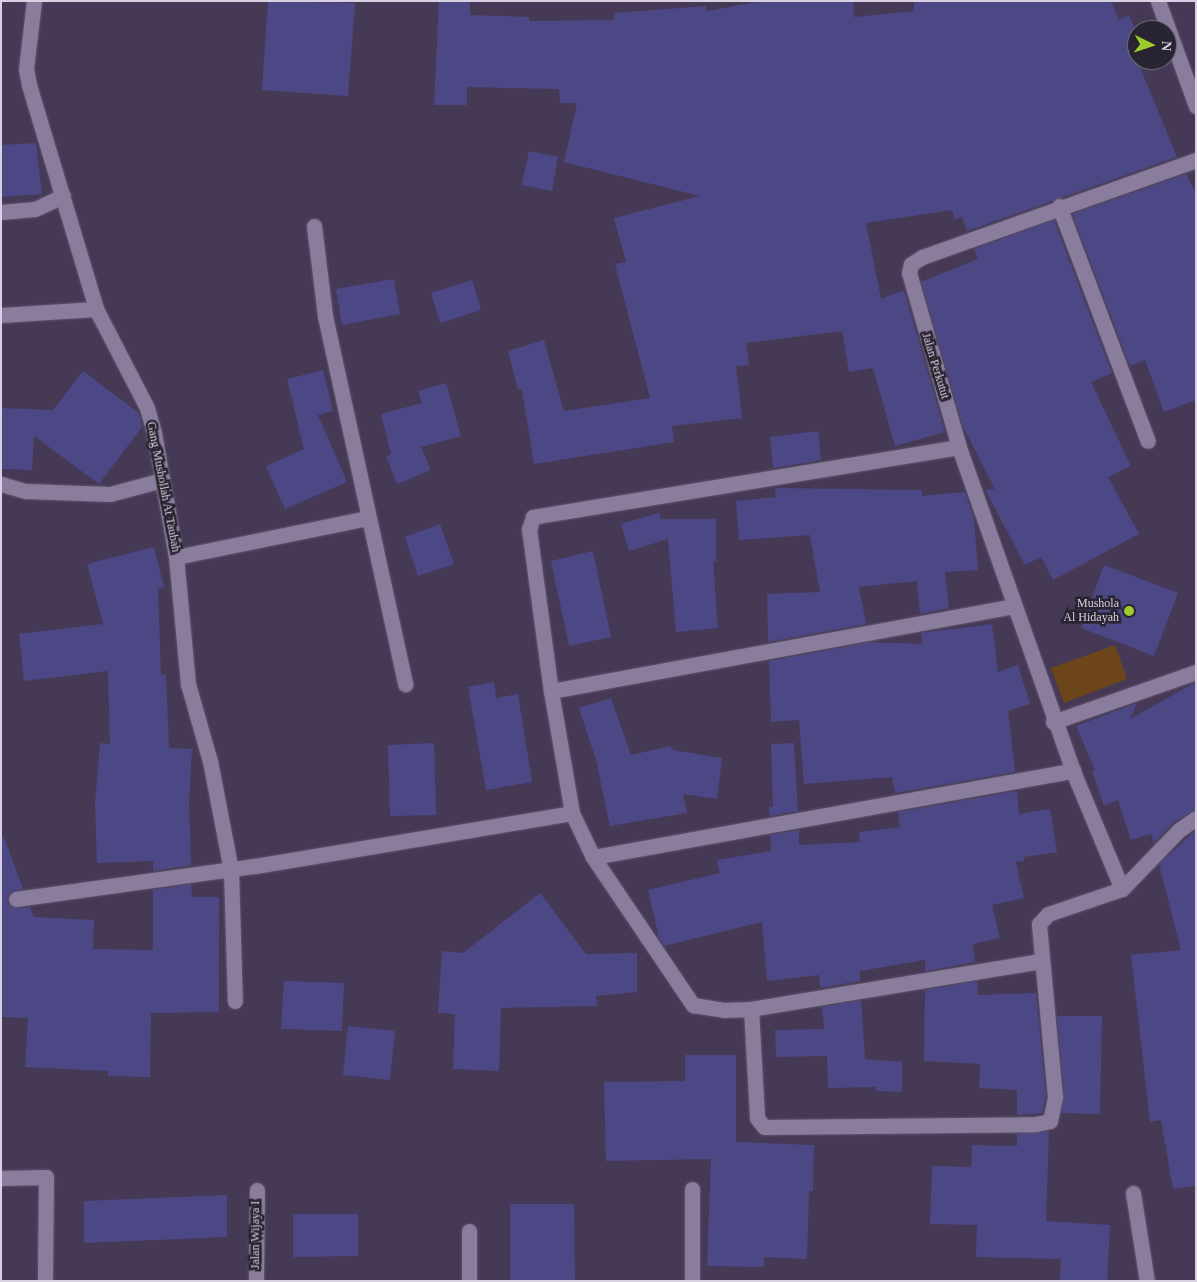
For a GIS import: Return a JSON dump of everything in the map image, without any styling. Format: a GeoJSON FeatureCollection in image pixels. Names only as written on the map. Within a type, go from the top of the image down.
{"type":"FeatureCollection","features":[{"type":"Feature","properties":{"kind":"street","name":"Gang Mushollah At Taubah"},"geometry":{"type":"LineString","coordinates":[[34,1],[26,69],[96,309],[147,408],[162,480],[176,557],[188,684],[210,761],[231,870],[235,1001]]}},
{"type":"Feature","properties":{"kind":"street"},"geometry":{"type":"LineString","coordinates":[[1158,1],[1196,106]]}},
{"type":"Feature","properties":{"kind":"street"},"geometry":{"type":"LineString","coordinates":[[1148,441],[1059,206],[1196,160]]}},
{"type":"Feature","properties":{"kind":"street"},"geometry":{"type":"LineString","coordinates":[[1,212],[35,209],[63,196]]}},
{"type":"Feature","properties":{"kind":"street","name":"Jalan Perkutut"},"geometry":{"type":"LineString","coordinates":[[1059,206],[922,257],[912,264],[911,285],[959,447],[1054,722],[1122,889]]}},
{"type":"Feature","properties":{"kind":"street"},"geometry":{"type":"LineString","coordinates":[[314,226],[325,316],[367,518],[405,684]]}},
{"type":"Feature","properties":{"kind":"street"},"geometry":{"type":"LineString","coordinates":[[1,315],[96,309]]}},
{"type":"Feature","properties":{"kind":"street"},"geometry":{"type":"LineString","coordinates":[[959,447],[533,517],[529,529],[551,691],[572,813],[593,857],[693,1005],[724,1010],[751,1008],[1041,961]]}},
{"type":"Feature","properties":{"kind":"street"},"geometry":{"type":"LineString","coordinates":[[1,484],[26,491],[110,494],[162,480]]}},
{"type":"Feature","properties":{"kind":"street"},"geometry":{"type":"LineString","coordinates":[[176,557],[367,518]]}},
{"type":"Feature","properties":{"kind":"street"},"geometry":{"type":"LineString","coordinates":[[551,691],[1014,606]]}},
{"type":"Feature","properties":{"kind":"street"},"geometry":{"type":"LineString","coordinates":[[1054,722],[1196,672]]}},
{"type":"Feature","properties":{"kind":"street"},"geometry":{"type":"LineString","coordinates":[[593,857],[1073,771]]}},
{"type":"Feature","properties":{"kind":"street"},"geometry":{"type":"LineString","coordinates":[[16,899],[180,874],[231,870],[572,813]]}},
{"type":"Feature","properties":{"kind":"street"},"geometry":{"type":"LineString","coordinates":[[751,1008],[757,1118],[764,1127],[1043,1124],[1053,1117],[1056,1104],[1039,924],[1042,918],[1122,889],[1179,830],[1196,818]]}},
{"type":"Feature","properties":{"kind":"street"},"geometry":{"type":"LineString","coordinates":[[1,1178],[46,1177],[44,1281]]}},
{"type":"Feature","properties":{"kind":"street"},"geometry":{"type":"LineString","coordinates":[[692,1189],[692,1281]]}},
{"type":"Feature","properties":{"kind":"street","name":"Jalan Wijaya I"},"geometry":{"type":"LineString","coordinates":[[256,1190],[256,1281]]}},
{"type":"Feature","properties":{"kind":"street"},"geometry":{"type":"LineString","coordinates":[[1132,1193],[1147,1281]]}},
{"type":"Feature","properties":{"kind":"street"},"geometry":{"type":"LineString","coordinates":[[469,1230],[469,1281]]}},
{"type":"Feature","properties":{"kind":"shaded area"},"geometry":{"type":"Polygon","coordinates":[[[1115,645],[1127,679],[1064,703],[1051,668],[1115,645]]]}},
{"type":"Feature","properties":{"kind":"building"},"geometry":{"type":"Polygon","coordinates":[[[268,1],[355,3],[348,96],[262,90],[268,1]]]}},
{"type":"Feature","properties":{"kind":"building"},"geometry":{"type":"Polygon","coordinates":[[[439,1],[470,1],[470,15],[529,17],[529,21],[614,20],[614,13],[706,6],[707,11],[763,1],[853,1],[854,17],[914,11],[914,1],[1111,1],[1119,20],[1129,15],[1131,20],[1127,20],[1127,70],[1141,70],[1177,157],[967,231],[962,217],[954,219],[952,210],[866,223],[881,299],[904,290],[945,432],[895,446],[873,368],[849,372],[842,331],[746,343],[749,365],[736,366],[742,418],[672,426],[674,442],[534,464],[522,389],[518,390],[508,351],[544,340],[564,411],[650,398],[615,264],[626,262],[614,218],[700,196],[564,162],[577,103],[560,103],[559,89],[467,87],[467,105],[434,105],[439,1]]]}},
{"type":"Feature","properties":{"kind":"building"},"geometry":{"type":"Polygon","coordinates":[[[36,143],[42,194],[1,197],[1,145],[36,143]]]}},
{"type":"Feature","properties":{"kind":"building"},"geometry":{"type":"Polygon","coordinates":[[[529,151],[558,157],[552,191],[522,185],[529,151]]]}},
{"type":"Feature","properties":{"kind":"building"},"geometry":{"type":"Polygon","coordinates":[[[1186,174],[1196,193],[1196,400],[1164,412],[1145,360],[1130,366],[1072,214],[1186,174]]]}},
{"type":"Feature","properties":{"kind":"building"},"geometry":{"type":"Polygon","coordinates":[[[1054,220],[1112,373],[1091,382],[1131,466],[1108,477],[1139,534],[1053,580],[1041,557],[1025,565],[985,490],[995,489],[963,427],[921,282],[978,259],[974,249],[1054,220]]]}},
{"type":"Feature","properties":{"kind":"building"},"geometry":{"type":"Polygon","coordinates":[[[394,279],[400,314],[342,325],[336,289],[394,279]]]}},
{"type":"Feature","properties":{"kind":"building"},"geometry":{"type":"Polygon","coordinates":[[[472,280],[481,310],[440,323],[431,293],[472,280]]]}},
{"type":"Feature","properties":{"kind":"building"},"geometry":{"type":"Polygon","coordinates":[[[323,370],[333,411],[318,415],[347,482],[285,509],[266,466],[304,449],[287,379],[323,370]]]}},
{"type":"Feature","properties":{"kind":"building"},"geometry":{"type":"Polygon","coordinates":[[[83,371],[139,413],[142,427],[99,484],[34,436],[32,470],[1,469],[1,408],[53,410],[83,371]]]}},
{"type":"Feature","properties":{"kind":"building"},"geometry":{"type":"Polygon","coordinates":[[[446,383],[461,436],[421,447],[431,470],[397,484],[386,456],[391,454],[381,414],[422,403],[418,391],[446,383]]]}},
{"type":"Feature","properties":{"kind":"building"},"geometry":{"type":"Polygon","coordinates":[[[818,431],[821,460],[773,468],[770,437],[818,431]]]}},
{"type":"Feature","properties":{"kind":"building"},"geometry":{"type":"Polygon","coordinates":[[[775,488],[922,490],[922,496],[965,492],[974,518],[978,570],[945,572],[949,608],[920,614],[917,581],[859,587],[866,624],[768,642],[767,594],[820,592],[810,535],[739,540],[736,501],[776,497],[775,488]]]}},
{"type":"Feature","properties":{"kind":"building"},"geometry":{"type":"Polygon","coordinates":[[[659,513],[661,519],[716,519],[716,562],[713,561],[718,628],[676,632],[668,539],[629,551],[621,524],[659,513]]]}},
{"type":"Feature","properties":{"kind":"building"},"geometry":{"type":"Polygon","coordinates":[[[440,524],[454,564],[418,576],[405,537],[440,524]]]}},
{"type":"Feature","properties":{"kind":"building"},"geometry":{"type":"Polygon","coordinates":[[[154,547],[164,587],[158,588],[161,675],[166,674],[169,748],[192,749],[189,802],[191,865],[153,871],[153,861],[97,863],[95,804],[100,743],[110,744],[108,671],[24,681],[19,634],[103,624],[87,564],[154,547]]]}},
{"type":"Feature","properties":{"kind":"building"},"geometry":{"type":"Polygon","coordinates":[[[593,551],[611,637],[569,646],[551,561],[593,551]]]}},
{"type":"Feature","properties":{"kind":"building","name":"Mushola Al Hidayah"},"geometry":{"type":"Polygon","coordinates":[[[1104,565],[1178,593],[1154,656],[1081,628],[1104,565]]]}},
{"type":"Feature","properties":{"kind":"building"},"geometry":{"type":"Polygon","coordinates":[[[992,624],[998,672],[1018,665],[1030,704],[1008,711],[1015,772],[895,793],[892,777],[804,784],[799,720],[771,722],[769,661],[870,642],[922,644],[921,633],[992,624]]]}},
{"type":"Feature","properties":{"kind":"building"},"geometry":{"type":"Polygon","coordinates":[[[494,682],[496,698],[518,694],[532,782],[486,790],[468,687],[494,682]]]}},
{"type":"Feature","properties":{"kind":"building"},"geometry":{"type":"Polygon","coordinates":[[[1196,682],[1196,809],[1174,822],[1154,843],[1151,834],[1131,840],[1118,800],[1104,806],[1092,771],[1095,770],[1076,726],[1137,703],[1130,719],[1196,682]]]}},
{"type":"Feature","properties":{"kind":"building"},"geometry":{"type":"Polygon","coordinates":[[[611,698],[631,755],[671,746],[672,750],[722,758],[717,799],[683,794],[687,813],[610,826],[596,760],[579,708],[611,698]]]}},
{"type":"Feature","properties":{"kind":"building"},"geometry":{"type":"Polygon","coordinates":[[[434,743],[436,815],[390,816],[388,745],[434,743]]]}},
{"type":"Feature","properties":{"kind":"building"},"geometry":{"type":"Polygon","coordinates":[[[794,743],[798,811],[770,816],[769,807],[773,807],[771,744],[794,743]]]}},
{"type":"Feature","properties":{"kind":"building"},"geometry":{"type":"Polygon","coordinates":[[[1017,791],[1019,814],[1050,809],[1057,852],[1024,857],[1024,861],[1016,862],[1024,898],[992,905],[1000,938],[973,944],[975,962],[925,971],[925,960],[860,971],[860,981],[820,988],[819,975],[767,981],[762,922],[664,946],[659,938],[648,890],[720,873],[717,860],[771,851],[770,835],[799,830],[799,845],[860,842],[859,832],[900,827],[898,812],[1017,791]]]}},
{"type":"Feature","properties":{"kind":"building"},"geometry":{"type":"Polygon","coordinates":[[[1196,830],[1196,1186],[1173,1189],[1161,1120],[1150,1122],[1131,955],[1181,950],[1159,864],[1196,830]]]}},
{"type":"Feature","properties":{"kind":"building"},"geometry":{"type":"Polygon","coordinates":[[[1,837],[4,837],[23,889],[10,892],[7,900],[9,905],[17,908],[30,907],[34,917],[94,920],[93,949],[153,950],[153,890],[191,884],[192,897],[219,897],[219,1012],[151,1013],[150,1077],[108,1076],[108,1071],[25,1067],[28,1018],[1,1017],[1,837]]]}},
{"type":"Feature","properties":{"kind":"building"},"geometry":{"type":"Polygon","coordinates":[[[540,893],[586,954],[637,953],[637,992],[596,996],[597,1006],[501,1008],[499,1071],[453,1069],[455,1014],[438,1013],[442,951],[463,953],[540,893]]]}},
{"type":"Feature","properties":{"kind":"building"},"geometry":{"type":"Polygon","coordinates":[[[284,981],[344,983],[342,1031],[281,1029],[284,981]]]}},
{"type":"Feature","properties":{"kind":"building"},"geometry":{"type":"Polygon","coordinates":[[[977,981],[978,995],[1036,993],[1046,1096],[1042,1113],[1017,1115],[1017,1090],[979,1088],[980,1064],[924,1061],[925,990],[977,981]]]}},
{"type":"Feature","properties":{"kind":"building"},"geometry":{"type":"Polygon","coordinates":[[[861,1000],[865,1059],[902,1062],[902,1092],[876,1091],[876,1087],[828,1088],[827,1056],[776,1057],[775,1030],[824,1029],[822,1007],[861,1000]]]}},
{"type":"Feature","properties":{"kind":"building"},"geometry":{"type":"Polygon","coordinates":[[[1057,1016],[1102,1016],[1100,1114],[1061,1113],[1064,1096],[1057,1016]]]}},
{"type":"Feature","properties":{"kind":"building"},"geometry":{"type":"Polygon","coordinates":[[[348,1026],[395,1031],[390,1080],[343,1075],[348,1026]]]}},
{"type":"Feature","properties":{"kind":"building"},"geometry":{"type":"Polygon","coordinates":[[[685,1055],[736,1055],[736,1142],[814,1145],[813,1191],[809,1191],[807,1259],[764,1257],[764,1267],[707,1266],[711,1159],[606,1161],[604,1082],[685,1081],[685,1055]]]}},
{"type":"Feature","properties":{"kind":"building"},"geometry":{"type":"Polygon","coordinates":[[[1049,1131],[1046,1221],[1110,1225],[1107,1281],[1060,1281],[1061,1259],[976,1257],[977,1225],[930,1224],[932,1166],[971,1167],[972,1145],[1017,1146],[1017,1134],[1049,1131]]]}},
{"type":"Feature","properties":{"kind":"building"},"geometry":{"type":"Polygon","coordinates":[[[227,1195],[227,1237],[84,1243],[84,1201],[227,1195]]]}},
{"type":"Feature","properties":{"kind":"building"},"geometry":{"type":"Polygon","coordinates":[[[510,1204],[574,1204],[575,1281],[510,1281],[510,1204]]]}},
{"type":"Feature","properties":{"kind":"building"},"geometry":{"type":"Polygon","coordinates":[[[293,1214],[358,1214],[358,1256],[293,1257],[293,1214]]]}},
{"type":"Feature","properties":{"kind":"place","name":"Mushola Al Hidayah"},"geometry":{"type":"Point","coordinates":[1129,611]}}]}
